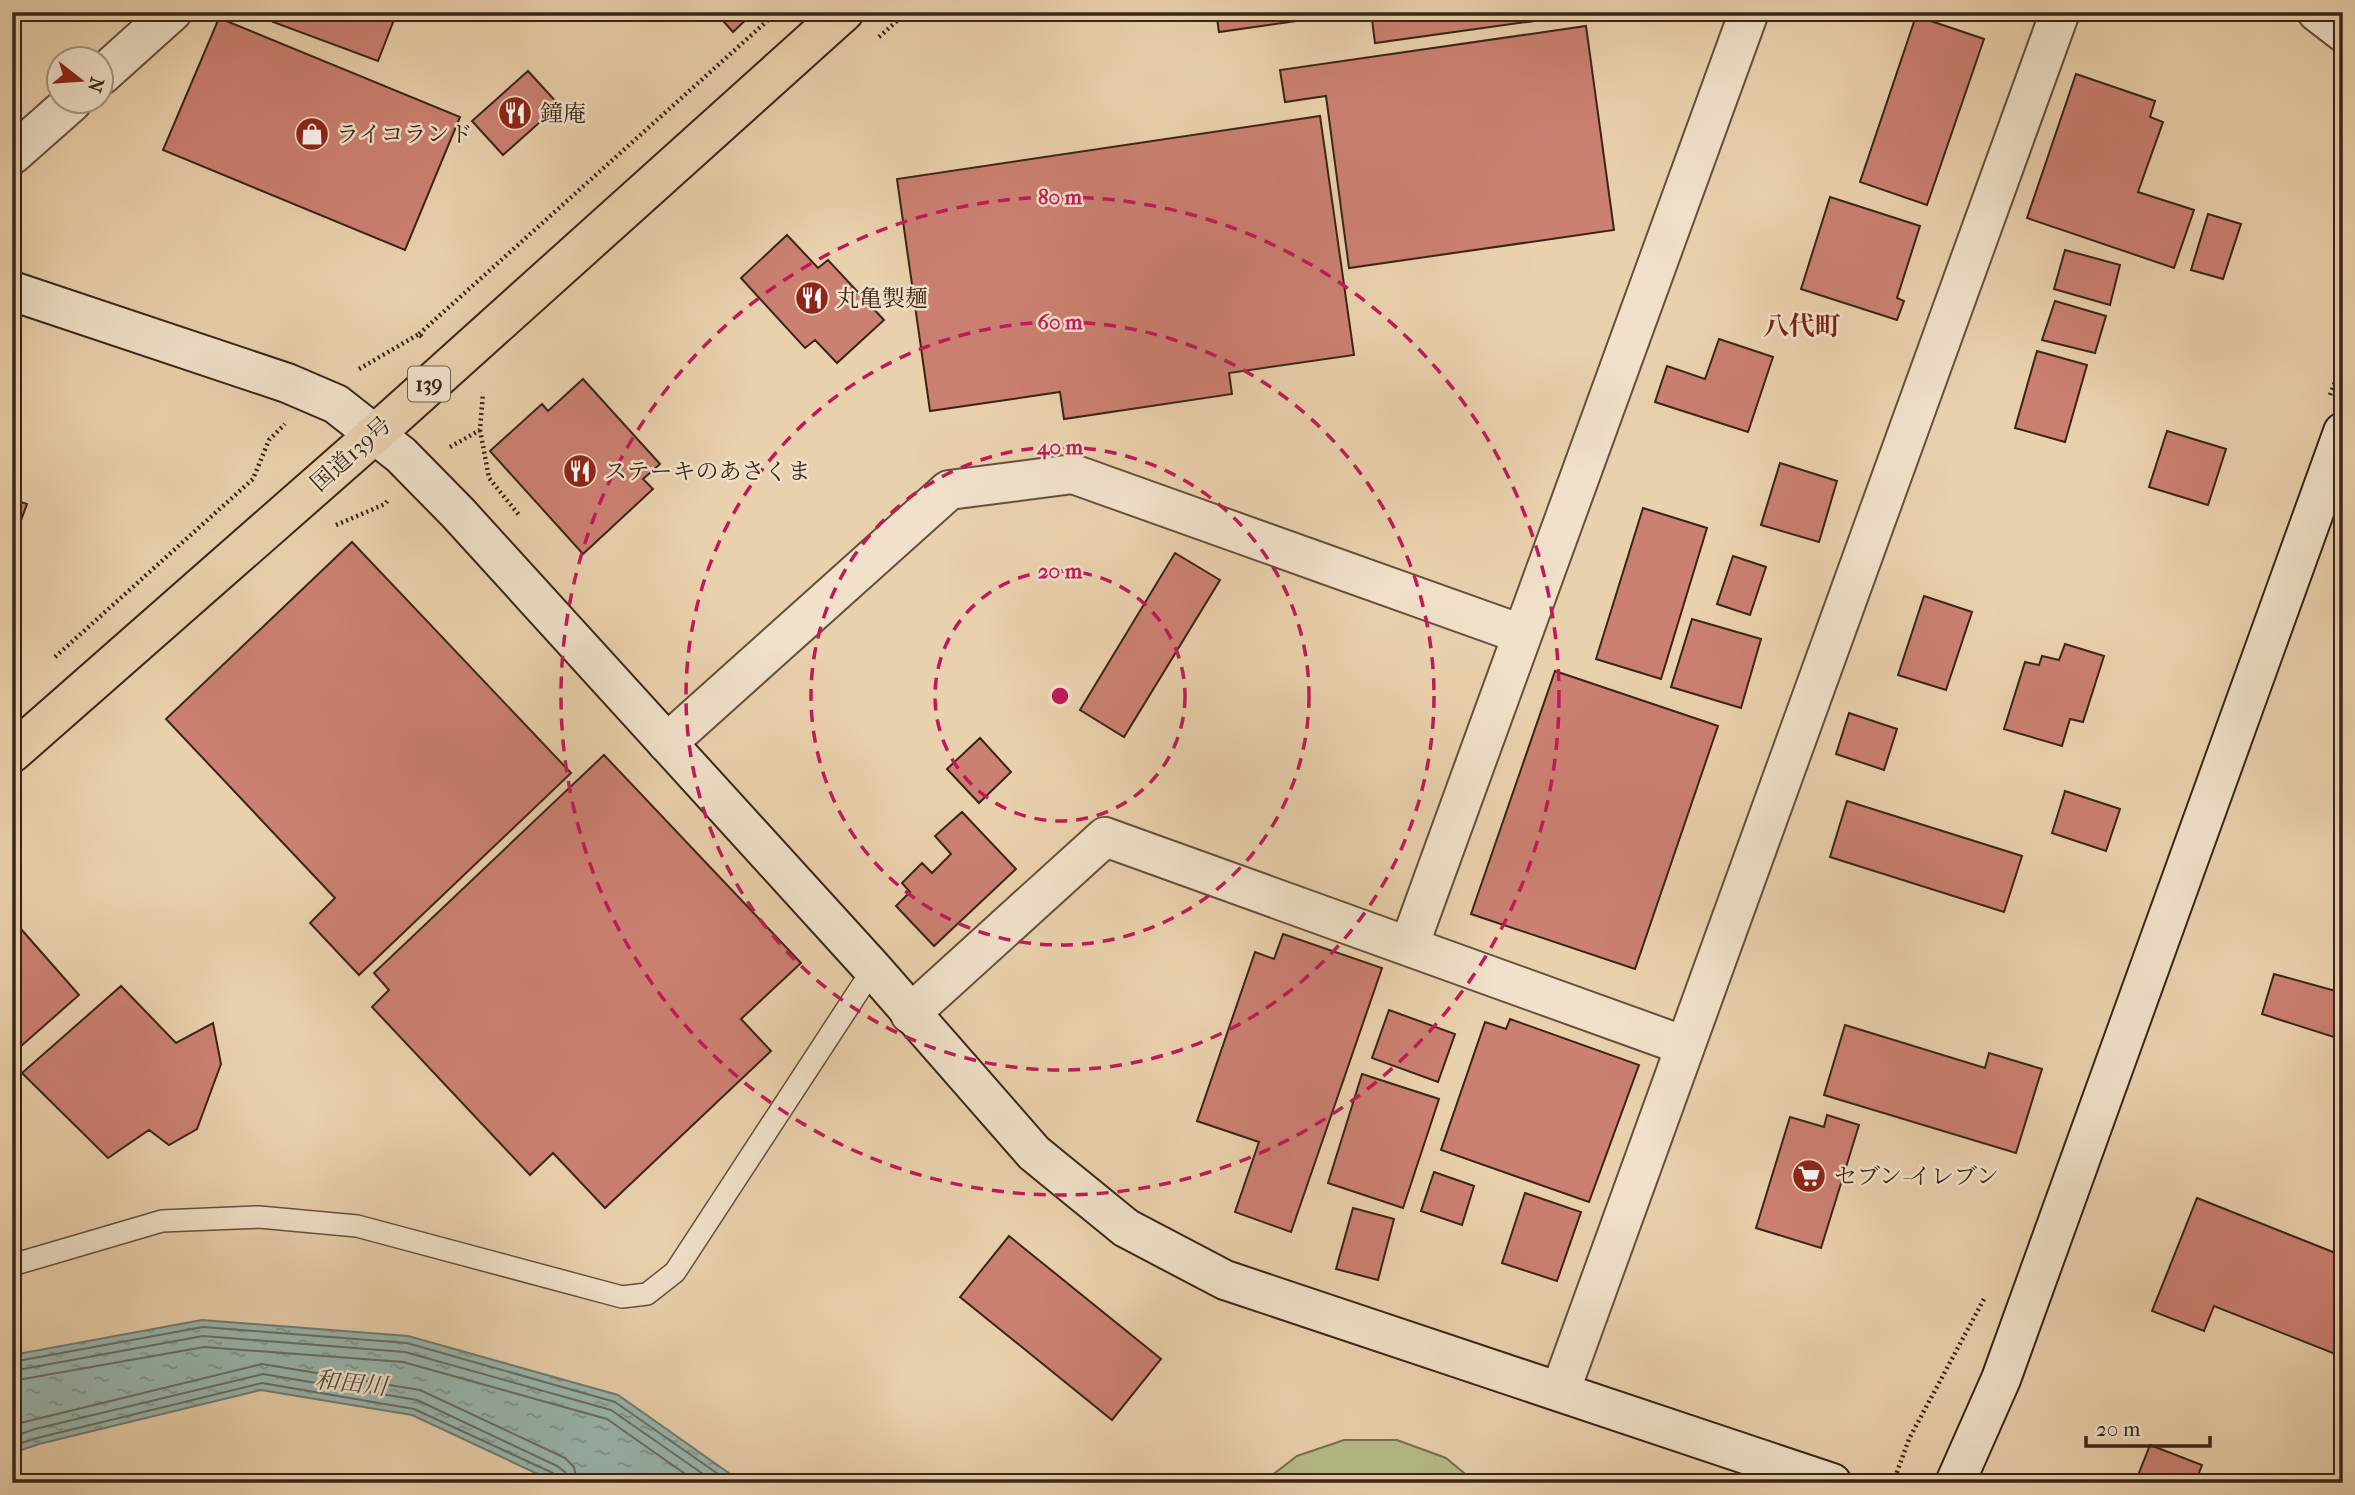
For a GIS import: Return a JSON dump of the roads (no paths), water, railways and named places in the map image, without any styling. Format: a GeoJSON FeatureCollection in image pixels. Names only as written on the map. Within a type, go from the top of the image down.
{"type":"FeatureCollection","features":[{"type":"Feature","properties":{"kind":"highway","name":"国道139号"},"geometry":{"type":"LineString","coordinates":[[12,753],[375,433],[844,12]]}},
{"type":"Feature","properties":{"kind":"street"},"geometry":{"type":"LineString","coordinates":[[116,62],[172,12]]}},
{"type":"Feature","properties":{"kind":"street"},"geometry":{"type":"LineString","coordinates":[[1409,946],[1749,12]]}},
{"type":"Feature","properties":{"kind":"street"},"geometry":{"type":"LineString","coordinates":[[1560,1392],[2060,12]]}},
{"type":"Feature","properties":{"kind":"street"},"geometry":{"type":"LineString","coordinates":[[2317,12],[2343,32]]}},
{"type":"Feature","properties":{"kind":"street"},"geometry":{"type":"LineString","coordinates":[[12,155],[56,116]]}},
{"type":"Feature","properties":{"kind":"street"},"geometry":{"type":"LineString","coordinates":[[12,291],[287,383],[336,404],[375,433],[401,455],[458,513],[873,970],[1034,1153],[1126,1228],[1225,1280],[1832,1483]]}},
{"type":"Feature","properties":{"kind":"street"},"geometry":{"type":"LineString","coordinates":[[1955,1483],[2001,1379],[2343,432]]}},
{"type":"Feature","properties":{"kind":"street"},"geometry":{"type":"LineString","coordinates":[[667,743],[949,490],[1073,474],[1521,634]]}},
{"type":"Feature","properties":{"kind":"street"},"geometry":{"type":"LineString","coordinates":[[910,1014],[1105,837],[1685,1046]]}},
{"type":"Feature","properties":{"kind":"lane"},"geometry":{"type":"LineString","coordinates":[[12,1265],[162,1221],[258,1217],[357,1226],[622,1297],[647,1294],[675,1272],[873,970]]}},
{"type":"Feature","properties":{"kind":"water","name":"和田川"},"geometry":{"type":"Polygon","coordinates":[[[202,1320],[408,1336],[618,1395],[743,1483],[557,1483],[412,1415],[261,1390],[39,1444],[12,1453],[12,1355],[202,1320]]]}},
{"type":"Feature","properties":{"kind":"place","name":"鐘庵"},"geometry":{"type":"Point","coordinates":[515,113]}},
{"type":"Feature","properties":{"kind":"place","name":"ライコランド"},"geometry":{"type":"Point","coordinates":[312,134]}},
{"type":"Feature","properties":{"kind":"place","name":"丸亀製麺"},"geometry":{"type":"Point","coordinates":[812,298]}},
{"type":"Feature","properties":{"kind":"place","name":"ステーキのあさくま"},"geometry":{"type":"Point","coordinates":[580,471]}},
{"type":"Feature","properties":{"kind":"place","name":"セブン-イレブン"},"geometry":{"type":"Point","coordinates":[1809,1176]}},
{"type":"Feature","properties":{"kind":"district","name":"八代町"},"geometry":{"type":"Point","coordinates":[1802,326]}}]}
